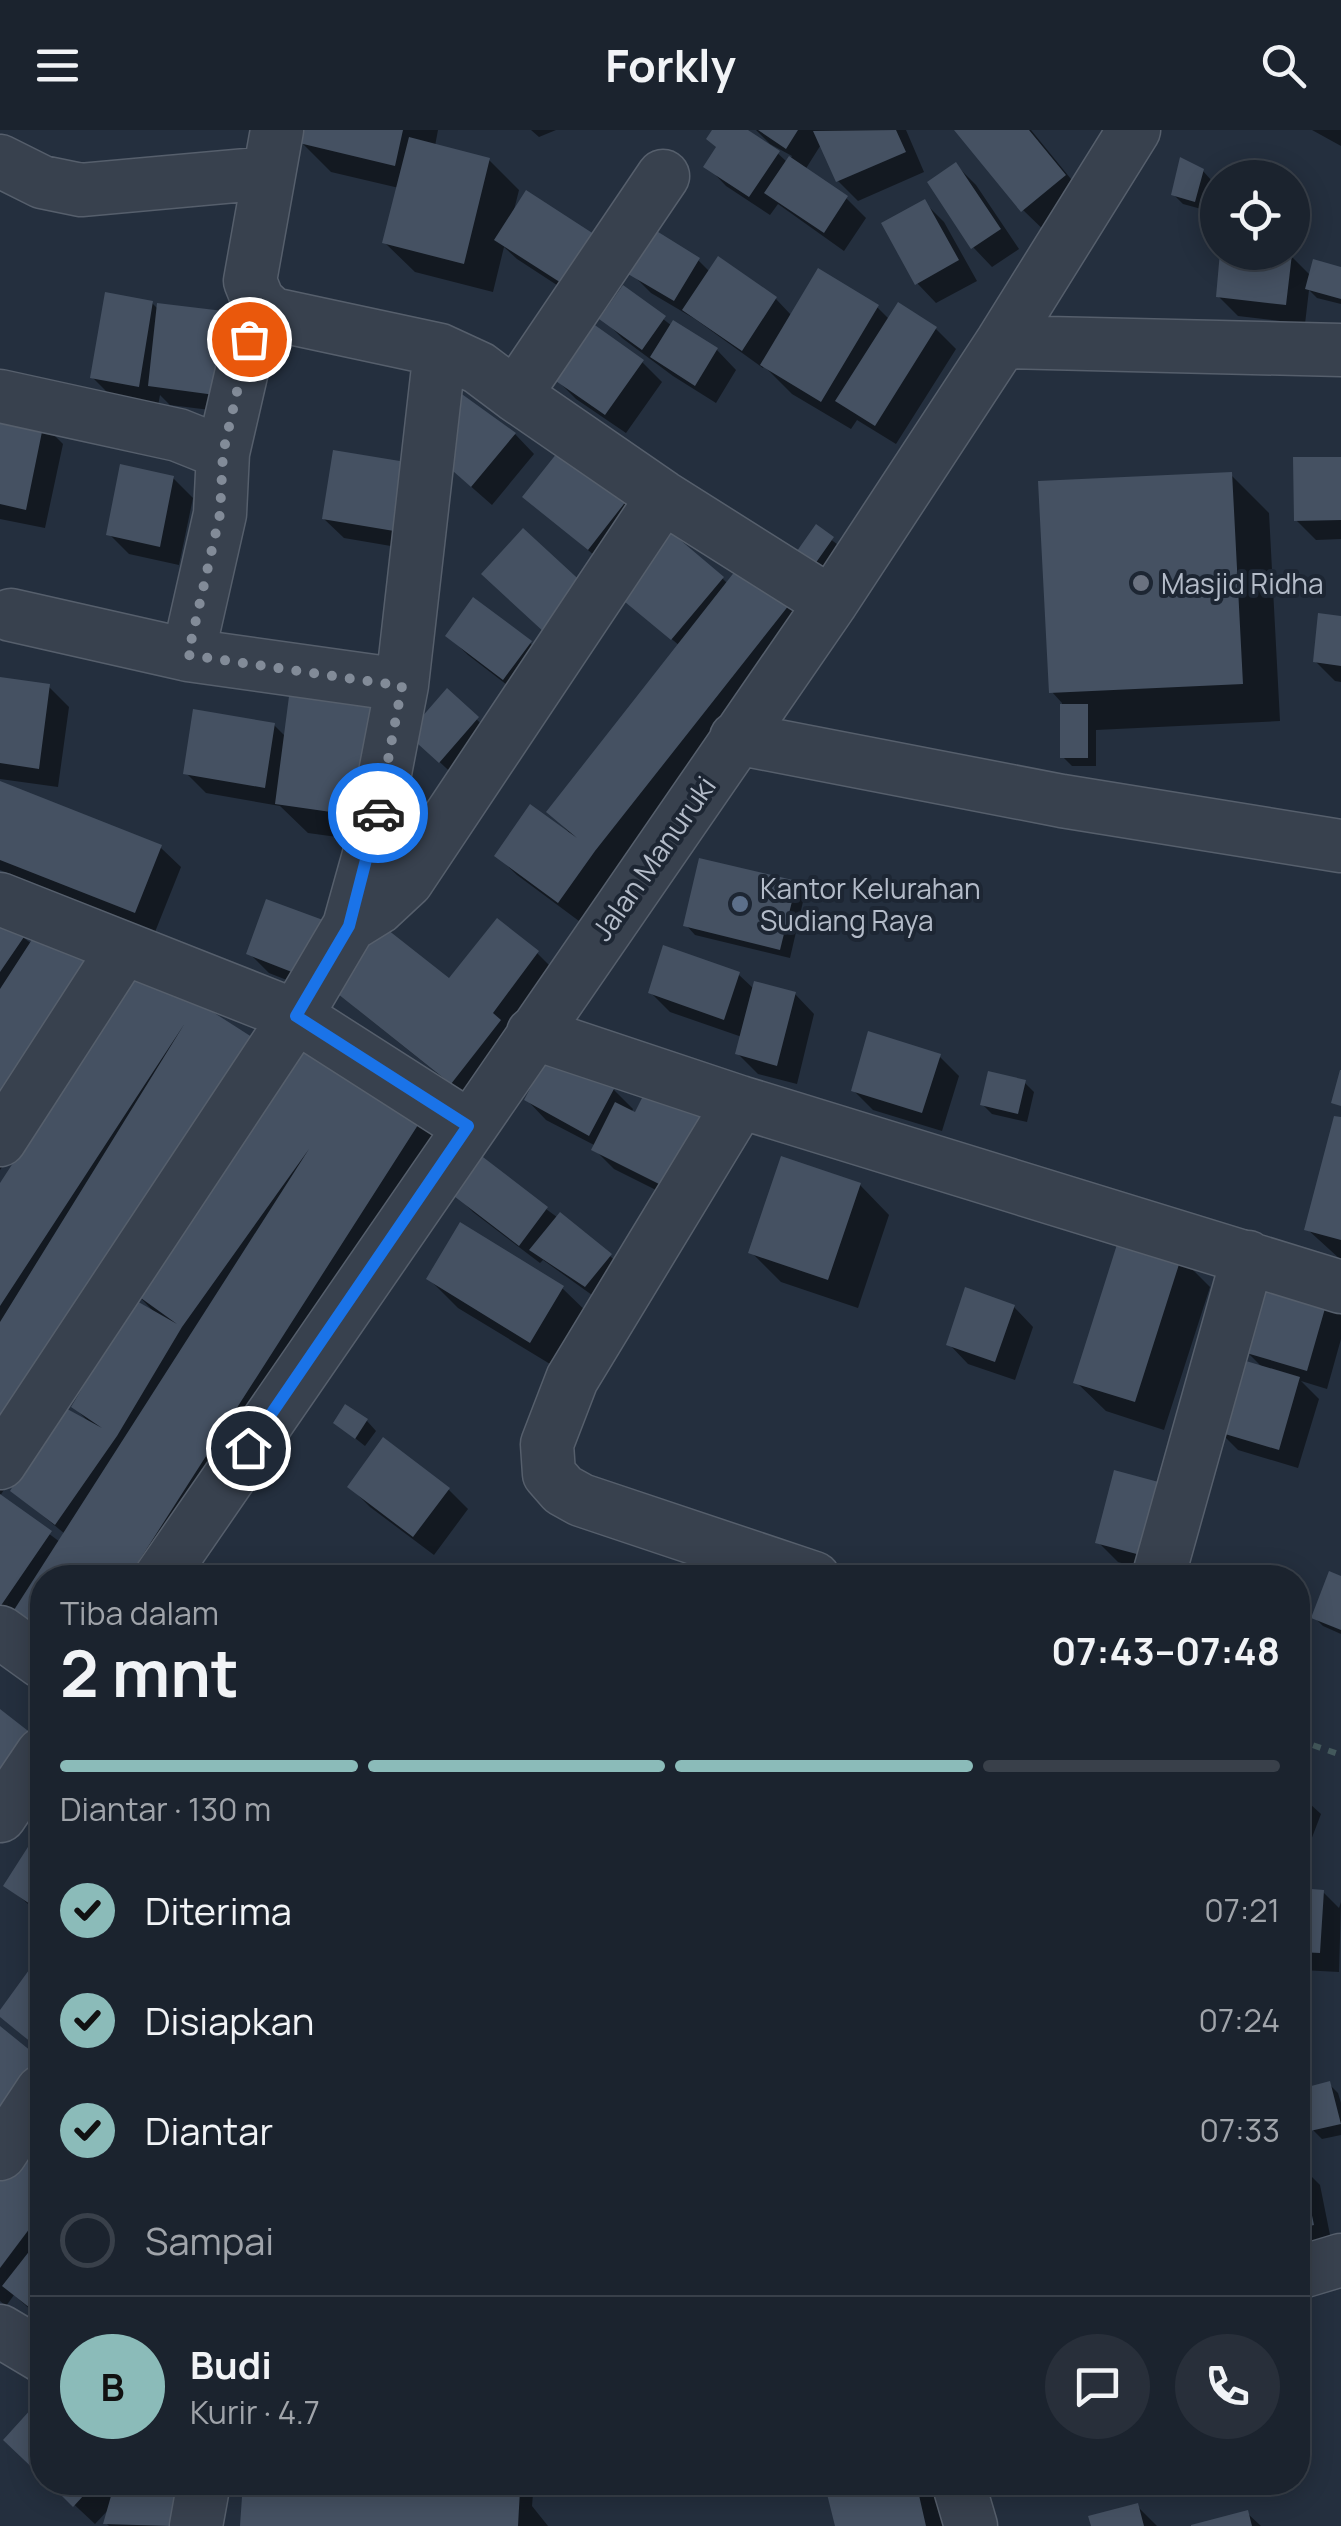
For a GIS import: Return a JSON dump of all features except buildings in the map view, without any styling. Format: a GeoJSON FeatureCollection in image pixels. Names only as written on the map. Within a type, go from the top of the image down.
{"type":"FeatureCollection","features":[{"type":"Feature","properties":{"kind":"street","name":"Jalan Manuruki"},"geometry":{"type":"LineString","coordinates":[[169,1565],[831,603],[1002,342],[1134,130]]}},
{"type":"Feature","properties":{"kind":"street"},"geometry":{"type":"LineString","coordinates":[[0,161],[42,182],[81,190],[273,152],[250,280],[258,301],[272,314],[440,350],[479,368],[662,498],[831,603]]}},
{"type":"Feature","properties":{"kind":"street"},"geometry":{"type":"LineString","coordinates":[[515,396],[663,176]]}},
{"type":"Feature","properties":{"kind":"street"},"geometry":{"type":"LineString","coordinates":[[188,655],[220,514],[223,453],[258,301]]}},
{"type":"Feature","properties":{"kind":"street"},"geometry":{"type":"LineString","coordinates":[[1002,342],[1341,350]]}},
{"type":"Feature","properties":{"kind":"street"},"geometry":{"type":"LineString","coordinates":[[0,1464],[296,1016],[349,926],[370,851],[402,686],[440,350]]}},
{"type":"Feature","properties":{"kind":"street"},"geometry":{"type":"LineString","coordinates":[[0,396],[178,435],[223,453]]}},
{"type":"Feature","properties":{"kind":"street"},"geometry":{"type":"LineString","coordinates":[[349,926],[378,908],[408,880],[662,498]]}},
{"type":"Feature","properties":{"kind":"street"},"geometry":{"type":"LineString","coordinates":[[11,614],[188,655],[402,686]]}},
{"type":"Feature","properties":{"kind":"street"},"geometry":{"type":"LineString","coordinates":[[736,738],[1062,801],[1341,846]]}},
{"type":"Feature","properties":{"kind":"street"},"geometry":{"type":"LineString","coordinates":[[0,899],[296,1016],[468,1126]]}},
{"type":"Feature","properties":{"kind":"street"},"geometry":{"type":"LineString","coordinates":[[0,1140],[124,948]]}},
{"type":"Feature","properties":{"kind":"street"},"geometry":{"type":"LineString","coordinates":[[532,1033],[740,1102],[1341,1287]]}},
{"type":"Feature","properties":{"kind":"street"},"geometry":{"type":"LineString","coordinates":[[740,1102],[572,1379],[547,1444],[549,1474],[581,1500],[775,1565]]}},
{"type":"Feature","properties":{"kind":"street"},"geometry":{"type":"LineString","coordinates":[[1162,1565],[1248,1257]]}},
{"type":"Feature","properties":{"kind":"street"},"geometry":{"type":"LineString","coordinates":[[0,1632],[30,1653]]}},
{"type":"Feature","properties":{"kind":"street"},"geometry":{"type":"LineString","coordinates":[[0,1816],[30,1772]]}},
{"type":"Feature","properties":{"kind":"street"},"geometry":{"type":"LineString","coordinates":[[0,2154],[30,2109]]}},
{"type":"Feature","properties":{"kind":"street"},"geometry":{"type":"LineString","coordinates":[[1310,2269],[1341,2260]]}},
{"type":"Feature","properties":{"kind":"street"},"geometry":{"type":"LineString","coordinates":[[0,2331],[30,2349]]}},
{"type":"Feature","properties":{"kind":"street"},"geometry":{"type":"LineString","coordinates":[[196,2526],[202,2495]]}},
{"type":"Feature","properties":{"kind":"street"},"geometry":{"type":"LineString","coordinates":[[962,2495],[971,2526]]}},
{"type":"Feature","properties":{"kind":"path"},"geometry":{"type":"LineString","coordinates":[[1310,1744],[1341,1755]]}},
{"type":"Feature","properties":{"kind":"way so far"},"geometry":{"type":"LineString","coordinates":[[249,339],[223,453],[220,514],[188,655],[402,686],[378,813]]}},
{"type":"Feature","properties":{"kind":"place","name":"Masjid Ridha"},"geometry":{"type":"Point","coordinates":[1141,583]}},
{"type":"Feature","properties":{"kind":"place","name":"Kantor Kelurahan Sudiang Raya"},"geometry":{"type":"Point","coordinates":[740,904]}},
{"type":"Feature","properties":{"kind":"route"},"geometry":{"type":"LineString","coordinates":[[248,1448],[468,1126],[296,1016],[349,926],[378,813]]}}]}
